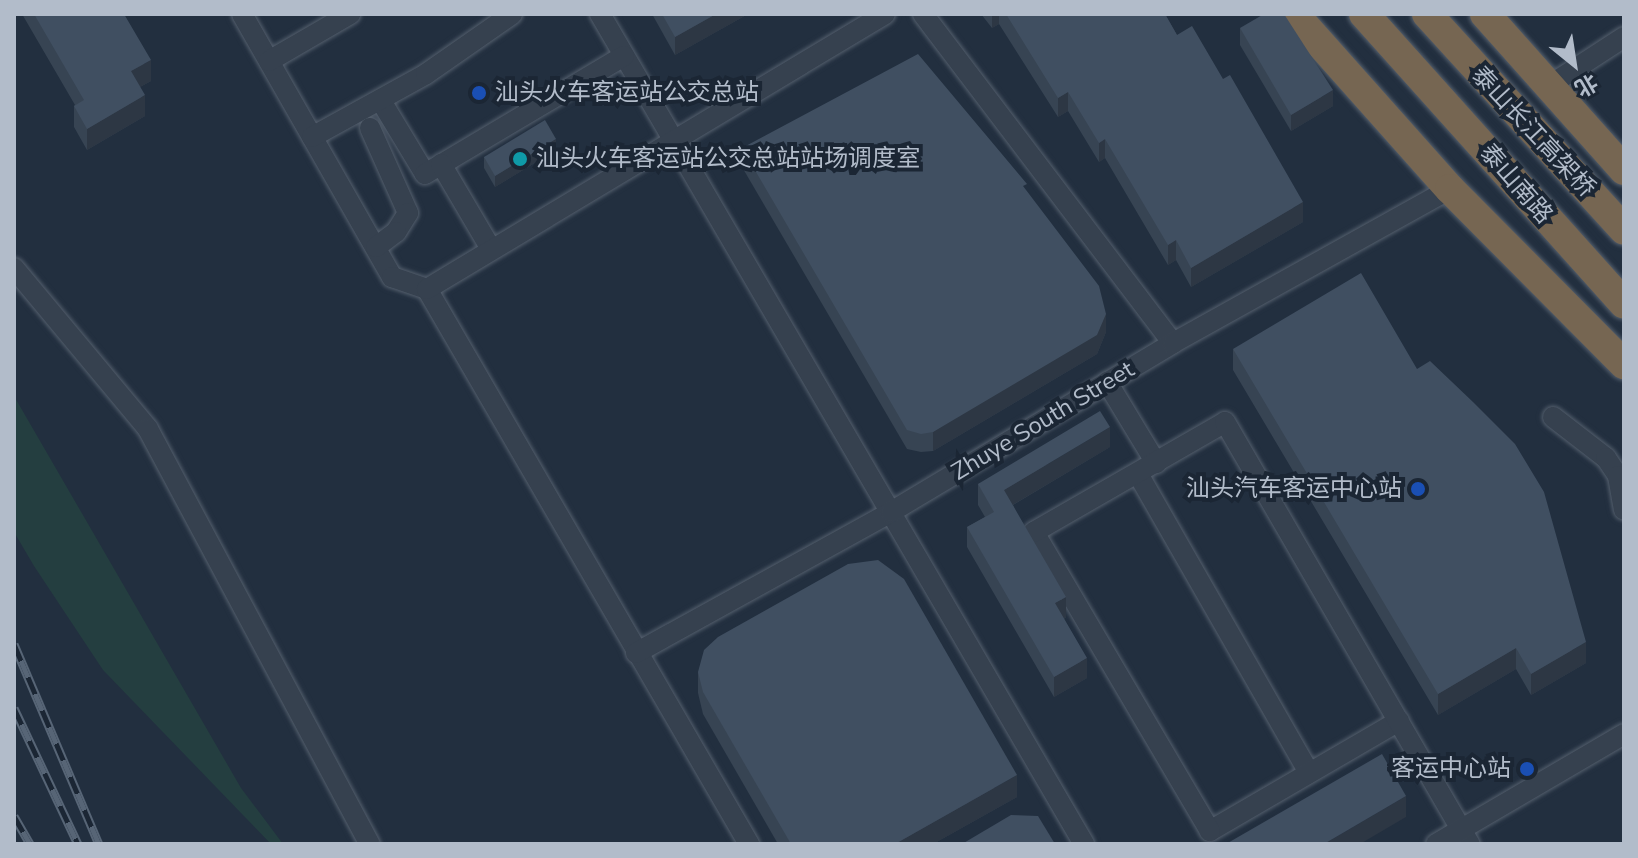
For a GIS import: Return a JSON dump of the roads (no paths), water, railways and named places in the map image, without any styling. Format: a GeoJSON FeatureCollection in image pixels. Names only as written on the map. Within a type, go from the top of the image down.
{"type":"FeatureCollection","features":[{"type":"Feature","properties":{"kind":"highway"},"geometry":{"type":"LineString","coordinates":[[1294,14],[1450,189],[1624,364]]}},
{"type":"Feature","properties":{"kind":"highway","name":"泰山南路"},"geometry":{"type":"LineString","coordinates":[[1364,14],[1411,62],[1624,304]]}},
{"type":"Feature","properties":{"kind":"highway"},"geometry":{"type":"LineString","coordinates":[[1485,14],[1552,84],[1624,170]]}},
{"type":"Feature","properties":{"kind":"highway","name":"泰山长江高架桥"},"geometry":{"type":"LineString","coordinates":[[1435,24],[1624,230]]}},
{"type":"Feature","properties":{"kind":"street"},"geometry":{"type":"LineString","coordinates":[[242,14],[392,277],[427,289],[749,844]]}},
{"type":"Feature","properties":{"kind":"street"},"geometry":{"type":"LineString","coordinates":[[269,61],[350,14]]}},
{"type":"Feature","properties":{"kind":"street"},"geometry":{"type":"LineString","coordinates":[[312,137],[381,101],[512,14]]}},
{"type":"Feature","properties":{"kind":"street"},"geometry":{"type":"LineString","coordinates":[[600,14],[1084,844]]}},
{"type":"Feature","properties":{"kind":"street"},"geometry":{"type":"LineString","coordinates":[[427,289],[672,138],[885,14]]}},
{"type":"Feature","properties":{"kind":"street"},"geometry":{"type":"LineString","coordinates":[[923,14],[1173,343]]}},
{"type":"Feature","properties":{"kind":"street"},"geometry":{"type":"LineString","coordinates":[[1552,84],[1624,37]]}},
{"type":"Feature","properties":{"kind":"street"},"geometry":{"type":"LineString","coordinates":[[381,101],[425,174],[624,56]]}},
{"type":"Feature","properties":{"kind":"street"},"geometry":{"type":"LineString","coordinates":[[370,128],[408,213],[396,232],[376,247]]}},
{"type":"Feature","properties":{"kind":"street"},"geometry":{"type":"LineString","coordinates":[[441,164],[491,249]]}},
{"type":"Feature","properties":{"kind":"street","name":"Zhuye South Street"},"geometry":{"type":"LineString","coordinates":[[636,653],[891,512],[1173,343],[1450,189]]}},
{"type":"Feature","properties":{"kind":"street"},"geometry":{"type":"LineString","coordinates":[[14,268],[148,429],[370,844]]}},
{"type":"Feature","properties":{"kind":"street"},"geometry":{"type":"LineString","coordinates":[[1107,382],[1147,468],[1309,773]]}},
{"type":"Feature","properties":{"kind":"street"},"geometry":{"type":"LineString","coordinates":[[1553,417],[1618,464],[1624,509]]}},
{"type":"Feature","properties":{"kind":"street"},"geometry":{"type":"LineString","coordinates":[[1399,721],[1210,831],[1034,532],[1225,422],[1466,836]]}},
{"type":"Feature","properties":{"kind":"street"},"geometry":{"type":"LineString","coordinates":[[1436,844],[1466,836],[1624,734]]}},
{"type":"Feature","properties":{"kind":"railway"},"geometry":{"type":"LineString","coordinates":[[14,644],[99,844]]}},
{"type":"Feature","properties":{"kind":"railway"},"geometry":{"type":"LineString","coordinates":[[14,708],[78,844]]}},
{"type":"Feature","properties":{"kind":"railway"},"geometry":{"type":"LineString","coordinates":[[14,816],[30,844]]}},
{"type":"Feature","properties":{"kind":"place","name":"汕头火车客运站公交总站"},"geometry":{"type":"Point","coordinates":[479,93]}},
{"type":"Feature","properties":{"kind":"place","name":"汕头火车客运站公交总站站场调度室"},"geometry":{"type":"Point","coordinates":[520,159]}},
{"type":"Feature","properties":{"kind":"place","name":"汕头汽车客运中心站"},"geometry":{"type":"Point","coordinates":[1418,489]}},
{"type":"Feature","properties":{"kind":"place","name":"客运中心站"},"geometry":{"type":"Point","coordinates":[1527,769]}}]}
